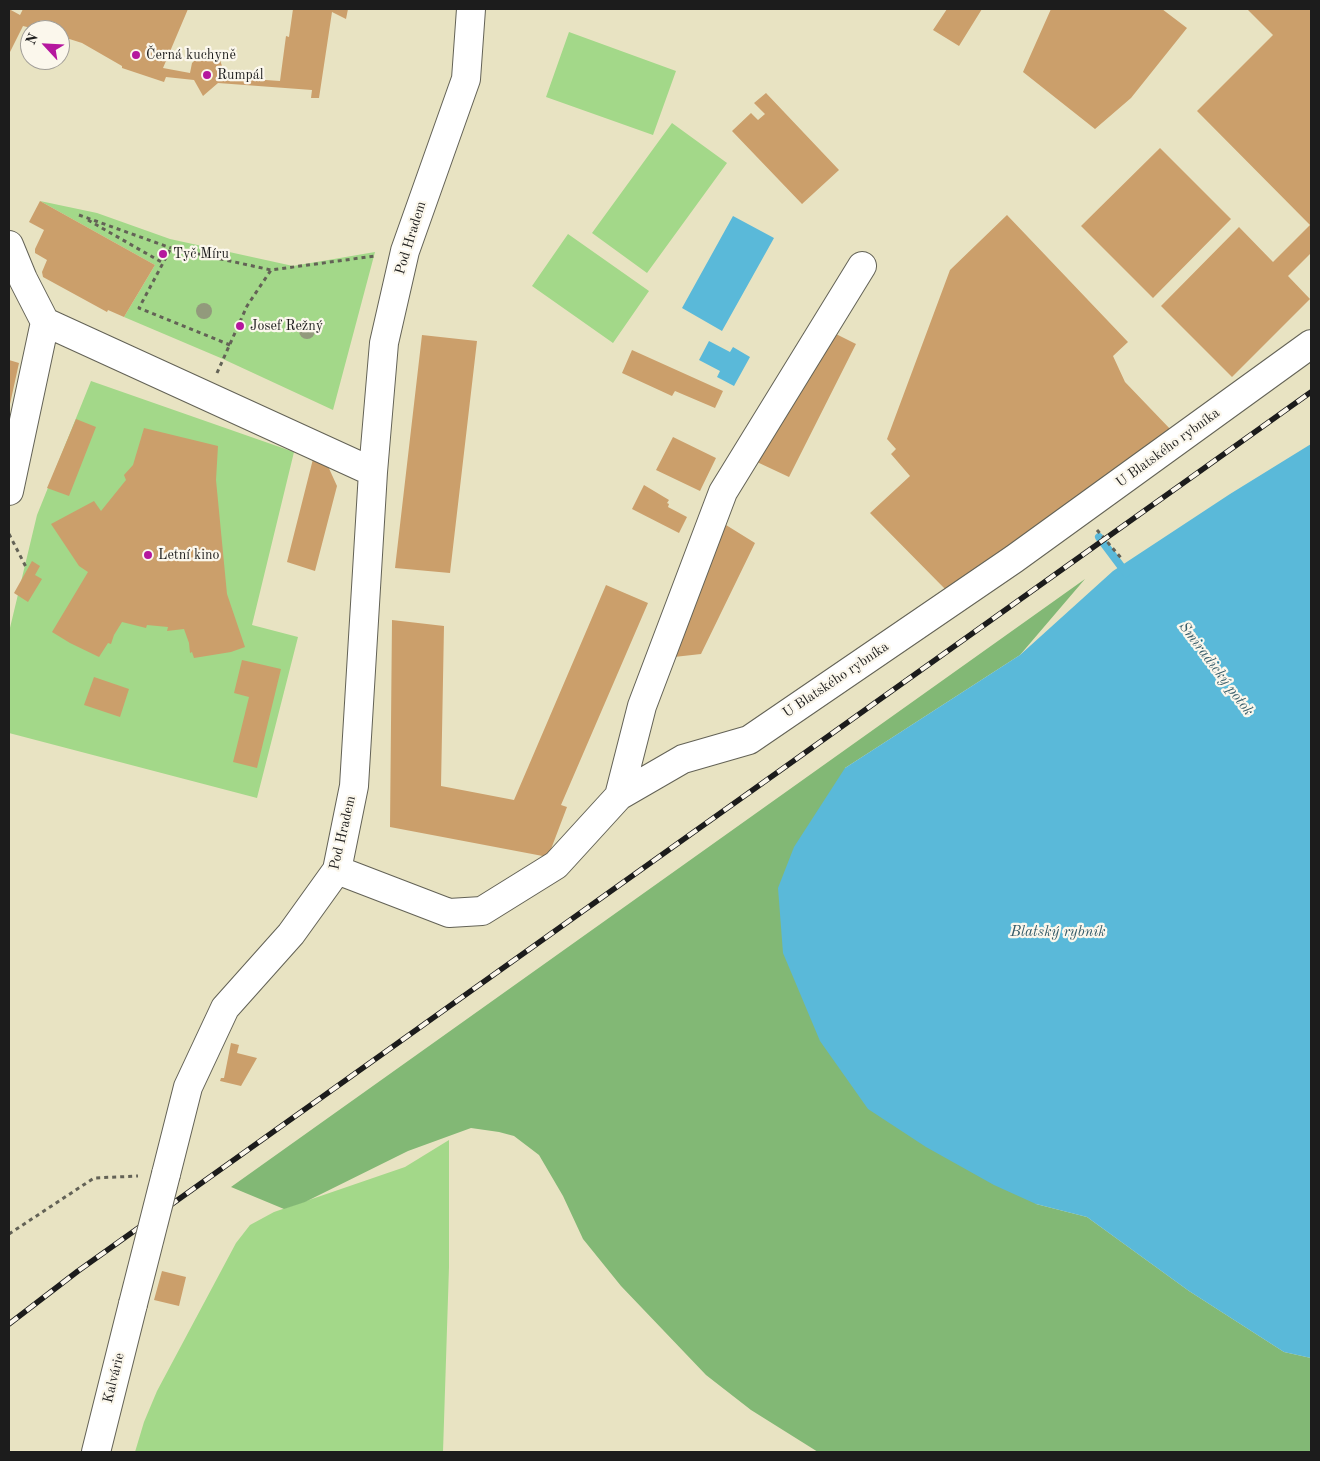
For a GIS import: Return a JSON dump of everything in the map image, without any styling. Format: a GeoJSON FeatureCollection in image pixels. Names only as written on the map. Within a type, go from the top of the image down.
{"type":"FeatureCollection","features":[{"type":"Feature","properties":{"kind":"street","name":"Pod Hradem"},"geometry":{"type":"LineString","coordinates":[[133,1304],[188,1087],[225,1008],[291,934],[337,870],[354,786],[373,472],[384,343],[405,252],[466,79],[471,9]]}},
{"type":"Feature","properties":{"kind":"street"},"geometry":{"type":"LineString","coordinates":[[9,245],[16,285],[45,322],[373,472]]}},
{"type":"Feature","properties":{"kind":"street"},"geometry":{"type":"LineString","coordinates":[[619,796],[642,706],[723,492],[862,266]]}},
{"type":"Feature","properties":{"kind":"street"},"geometry":{"type":"LineString","coordinates":[[9,490],[45,322]]}},
{"type":"Feature","properties":{"kind":"street","name":"U Blatského rybníka"},"geometry":{"type":"LineString","coordinates":[[337,870],[449,913],[482,911],[556,866],[619,796],[683,759],[749,740],[1014,559],[1311,344]]}},
{"type":"Feature","properties":{"kind":"street","name":"Kalvárie"},"geometry":{"type":"LineString","coordinates":[[96,1452],[133,1304]]}},
{"type":"Feature","properties":{"kind":"path"},"geometry":{"type":"LineString","coordinates":[[163,263],[78,215],[171,248],[271,270],[405,252]]}},
{"type":"Feature","properties":{"kind":"path"},"geometry":{"type":"LineString","coordinates":[[171,248],[139,308],[230,345]]}},
{"type":"Feature","properties":{"kind":"path"},"geometry":{"type":"LineString","coordinates":[[207,396],[247,306],[271,270]]}},
{"type":"Feature","properties":{"kind":"path"},"geometry":{"type":"LineString","coordinates":[[1081,510],[1122,559]]}},
{"type":"Feature","properties":{"kind":"path"},"geometry":{"type":"LineString","coordinates":[[9,534],[27,568]]}},
{"type":"Feature","properties":{"kind":"path"},"geometry":{"type":"LineString","coordinates":[[9,1234],[94,1178],[166,1174]]}},
{"type":"Feature","properties":{"kind":"green space"},"geometry":{"type":"Polygon","coordinates":[[[569,32],[676,71],[653,135],[546,97],[569,32]]]}},
{"type":"Feature","properties":{"kind":"green space"},"geometry":{"type":"Polygon","coordinates":[[[672,123],[727,163],[647,273],[592,233],[672,123]]]}},
{"type":"Feature","properties":{"kind":"green space"},"geometry":{"type":"Polygon","coordinates":[[[40,201],[97,213],[170,239],[293,266],[375,252],[333,410],[223,359],[124,317],[155,265],[40,201]]]}},
{"type":"Feature","properties":{"kind":"green space"},"geometry":{"type":"Polygon","coordinates":[[[568,234],[649,291],[613,343],[532,286],[568,234]]]}},
{"type":"Feature","properties":{"kind":"green space"},"geometry":{"type":"Polygon","coordinates":[[[91,381],[294,452],[252,625],[298,637],[257,798],[9,733],[9,632],[37,515],[91,381]]]}},
{"type":"Feature","properties":{"kind":"green space"},"geometry":{"type":"Polygon","coordinates":[[[1085,579],[1020,655],[845,768],[1036,1204],[1087,1217],[1189,1291],[1284,1352],[1311,1358],[1311,1452],[818,1452],[751,1410],[706,1375],[621,1286],[583,1239],[563,1196],[539,1155],[514,1136],[471,1128],[408,1151],[305,1202],[284,1209],[231,1187],[1085,579]]]}},
{"type":"Feature","properties":{"kind":"green space"},"geometry":{"type":"Polygon","coordinates":[[[449,1140],[449,1267],[443,1452],[135,1452],[144,1422],[157,1391],[236,1243],[250,1225],[274,1212],[405,1167],[449,1140]]]}},
{"type":"Feature","properties":{"kind":"water"},"geometry":{"type":"Polygon","coordinates":[[[733,216],[774,238],[722,331],[682,308],[733,216]]]}},
{"type":"Feature","properties":{"kind":"water"},"geometry":{"type":"Polygon","coordinates":[[[709,341],[730,352],[733,347],[750,357],[734,386],[717,377],[720,371],[699,360],[709,341]]]}},
{"type":"Feature","properties":{"kind":"water","name":"Blatský rybník"},"geometry":{"type":"Polygon","coordinates":[[[1311,444],[1311,1358],[1284,1352],[1189,1291],[1087,1217],[1036,1204],[994,1185],[926,1147],[868,1109],[820,1041],[783,953],[778,888],[794,847],[845,768],[1020,655],[1113,571],[1230,494],[1311,444]]]}},
{"type":"Feature","properties":{"kind":"building"},"geometry":{"type":"Polygon","coordinates":[[[9,9],[20,15],[23,9],[188,9],[163,68],[190,73],[192,63],[198,57],[212,55],[220,60],[223,69],[222,77],[280,81],[286,36],[289,37],[293,9],[348,9],[346,19],[332,12],[319,98],[311,98],[312,90],[218,83],[203,96],[194,80],[166,77],[164,82],[122,68],[122,66],[82,43],[70,39],[70,20],[20,20],[20,32],[9,54],[9,9]]]}},
{"type":"Feature","properties":{"kind":"building"},"geometry":{"type":"Polygon","coordinates":[[[947,9],[982,9],[959,46],[933,30],[947,9]]]}},
{"type":"Feature","properties":{"kind":"building"},"geometry":{"type":"Polygon","coordinates":[[[1051,9],[1162,9],[1187,28],[1131,98],[1095,129],[1023,72],[1051,9]]]}},
{"type":"Feature","properties":{"kind":"building"},"geometry":{"type":"Polygon","coordinates":[[[1247,9],[1311,9],[1311,253],[1288,276],[1310,299],[1232,377],[1161,306],[1239,227],[1273,262],[1310,225],[1197,111],[1273,35],[1247,9]]]}},
{"type":"Feature","properties":{"kind":"building"},"geometry":{"type":"Polygon","coordinates":[[[766,93],[839,170],[802,204],[732,131],[751,113],[758,120],[765,114],[754,103],[766,93]]]}},
{"type":"Feature","properties":{"kind":"building"},"geometry":{"type":"Polygon","coordinates":[[[1160,148],[1231,219],[1153,298],[1081,226],[1160,148]]]}},
{"type":"Feature","properties":{"kind":"building"},"geometry":{"type":"Polygon","coordinates":[[[40,201],[155,265],[124,317],[108,310],[107,312],[43,277],[42,272],[47,260],[35,253],[35,249],[44,230],[29,222],[40,201]]]}},
{"type":"Feature","properties":{"kind":"building"},"geometry":{"type":"Polygon","coordinates":[[[1007,215],[1128,342],[1113,356],[1125,382],[1172,431],[946,590],[870,513],[910,476],[891,454],[896,449],[887,439],[950,270],[1007,215]]]}},
{"type":"Feature","properties":{"kind":"building"},"geometry":{"type":"Polygon","coordinates":[[[836,334],[856,344],[789,477],[757,462],[836,334]]]}},
{"type":"Feature","properties":{"kind":"building"},"geometry":{"type":"Polygon","coordinates":[[[422,335],[477,341],[450,573],[395,568],[422,335]]]}},
{"type":"Feature","properties":{"kind":"building"},"geometry":{"type":"Polygon","coordinates":[[[632,350],[723,391],[715,408],[675,391],[672,396],[622,373],[632,350]]]}},
{"type":"Feature","properties":{"kind":"building"},"geometry":{"type":"Polygon","coordinates":[[[9,360],[19,363],[10,404],[9,404],[9,360]]]}},
{"type":"Feature","properties":{"kind":"building"},"geometry":{"type":"Polygon","coordinates":[[[76,419],[96,427],[69,496],[47,488],[76,419]]]}},
{"type":"Feature","properties":{"kind":"building","name":"Letní kino"},"geometry":{"type":"Polygon","coordinates":[[[144,428],[218,446],[216,480],[227,594],[245,647],[231,652],[194,658],[192,652],[190,653],[184,629],[167,631],[168,627],[147,625],[146,628],[122,622],[111,644],[108,643],[99,657],[52,632],[88,572],[79,566],[51,524],[94,501],[101,511],[126,480],[124,475],[133,465],[144,428]]]}},
{"type":"Feature","properties":{"kind":"building"},"geometry":{"type":"Polygon","coordinates":[[[673,437],[716,458],[700,491],[656,470],[673,437]]]}},
{"type":"Feature","properties":{"kind":"building"},"geometry":{"type":"Polygon","coordinates":[[[313,459],[327,464],[337,486],[315,571],[287,562],[313,459]]]}},
{"type":"Feature","properties":{"kind":"building"},"geometry":{"type":"Polygon","coordinates":[[[644,485],[669,500],[667,503],[669,504],[668,507],[687,517],[679,533],[632,509],[644,485]]]}},
{"type":"Feature","properties":{"kind":"building"},"geometry":{"type":"Polygon","coordinates":[[[726,525],[755,543],[701,654],[674,657],[679,639],[726,525]]]}},
{"type":"Feature","properties":{"kind":"building"},"geometry":{"type":"Polygon","coordinates":[[[32,561],[40,566],[35,575],[42,579],[28,602],[14,593],[32,561]]]}},
{"type":"Feature","properties":{"kind":"building"},"geometry":{"type":"Polygon","coordinates":[[[606,585],[648,603],[561,805],[567,807],[548,857],[390,827],[392,620],[444,626],[441,786],[514,800],[606,585]]]}},
{"type":"Feature","properties":{"kind":"building"},"geometry":{"type":"Polygon","coordinates":[[[242,660],[281,669],[257,768],[233,762],[249,697],[234,693],[242,660]]]}},
{"type":"Feature","properties":{"kind":"building"},"geometry":{"type":"Polygon","coordinates":[[[94,677],[129,689],[120,717],[84,705],[94,677]]]}},
{"type":"Feature","properties":{"kind":"building"},"geometry":{"type":"Polygon","coordinates":[[[231,1043],[239,1045],[237,1053],[257,1058],[241,1086],[220,1081],[221,1078],[224,1078],[231,1043]]]}},
{"type":"Feature","properties":{"kind":"building"},"geometry":{"type":"Polygon","coordinates":[[[162,1271],[186,1277],[179,1306],[154,1300],[162,1271]]]}},
{"type":"Feature","properties":{"kind":"waterway","name":"Smiradický potok"},"geometry":{"type":"LineString","coordinates":[[1099,537],[1126,573]]}},
{"type":"Feature","properties":{"kind":"railway"},"geometry":{"type":"LineString","coordinates":[[9,1324],[78,1271],[1311,392]]}},
{"type":"Feature","properties":{"kind":"place","name":"Černá kuchyně"},"geometry":{"type":"Point","coordinates":[136,55]}},
{"type":"Feature","properties":{"kind":"place","name":"Rumpál"},"geometry":{"type":"Point","coordinates":[207,75]}},
{"type":"Feature","properties":{"kind":"place","name":"Tyč Míru"},"geometry":{"type":"Point","coordinates":[163,254]}},
{"type":"Feature","properties":{"kind":"place","name":"Josef Režný"},"geometry":{"type":"Point","coordinates":[240,326]}},
{"type":"Feature","properties":{"kind":"place","name":"Letní kino"},"geometry":{"type":"Point","coordinates":[148,555]}}]}
